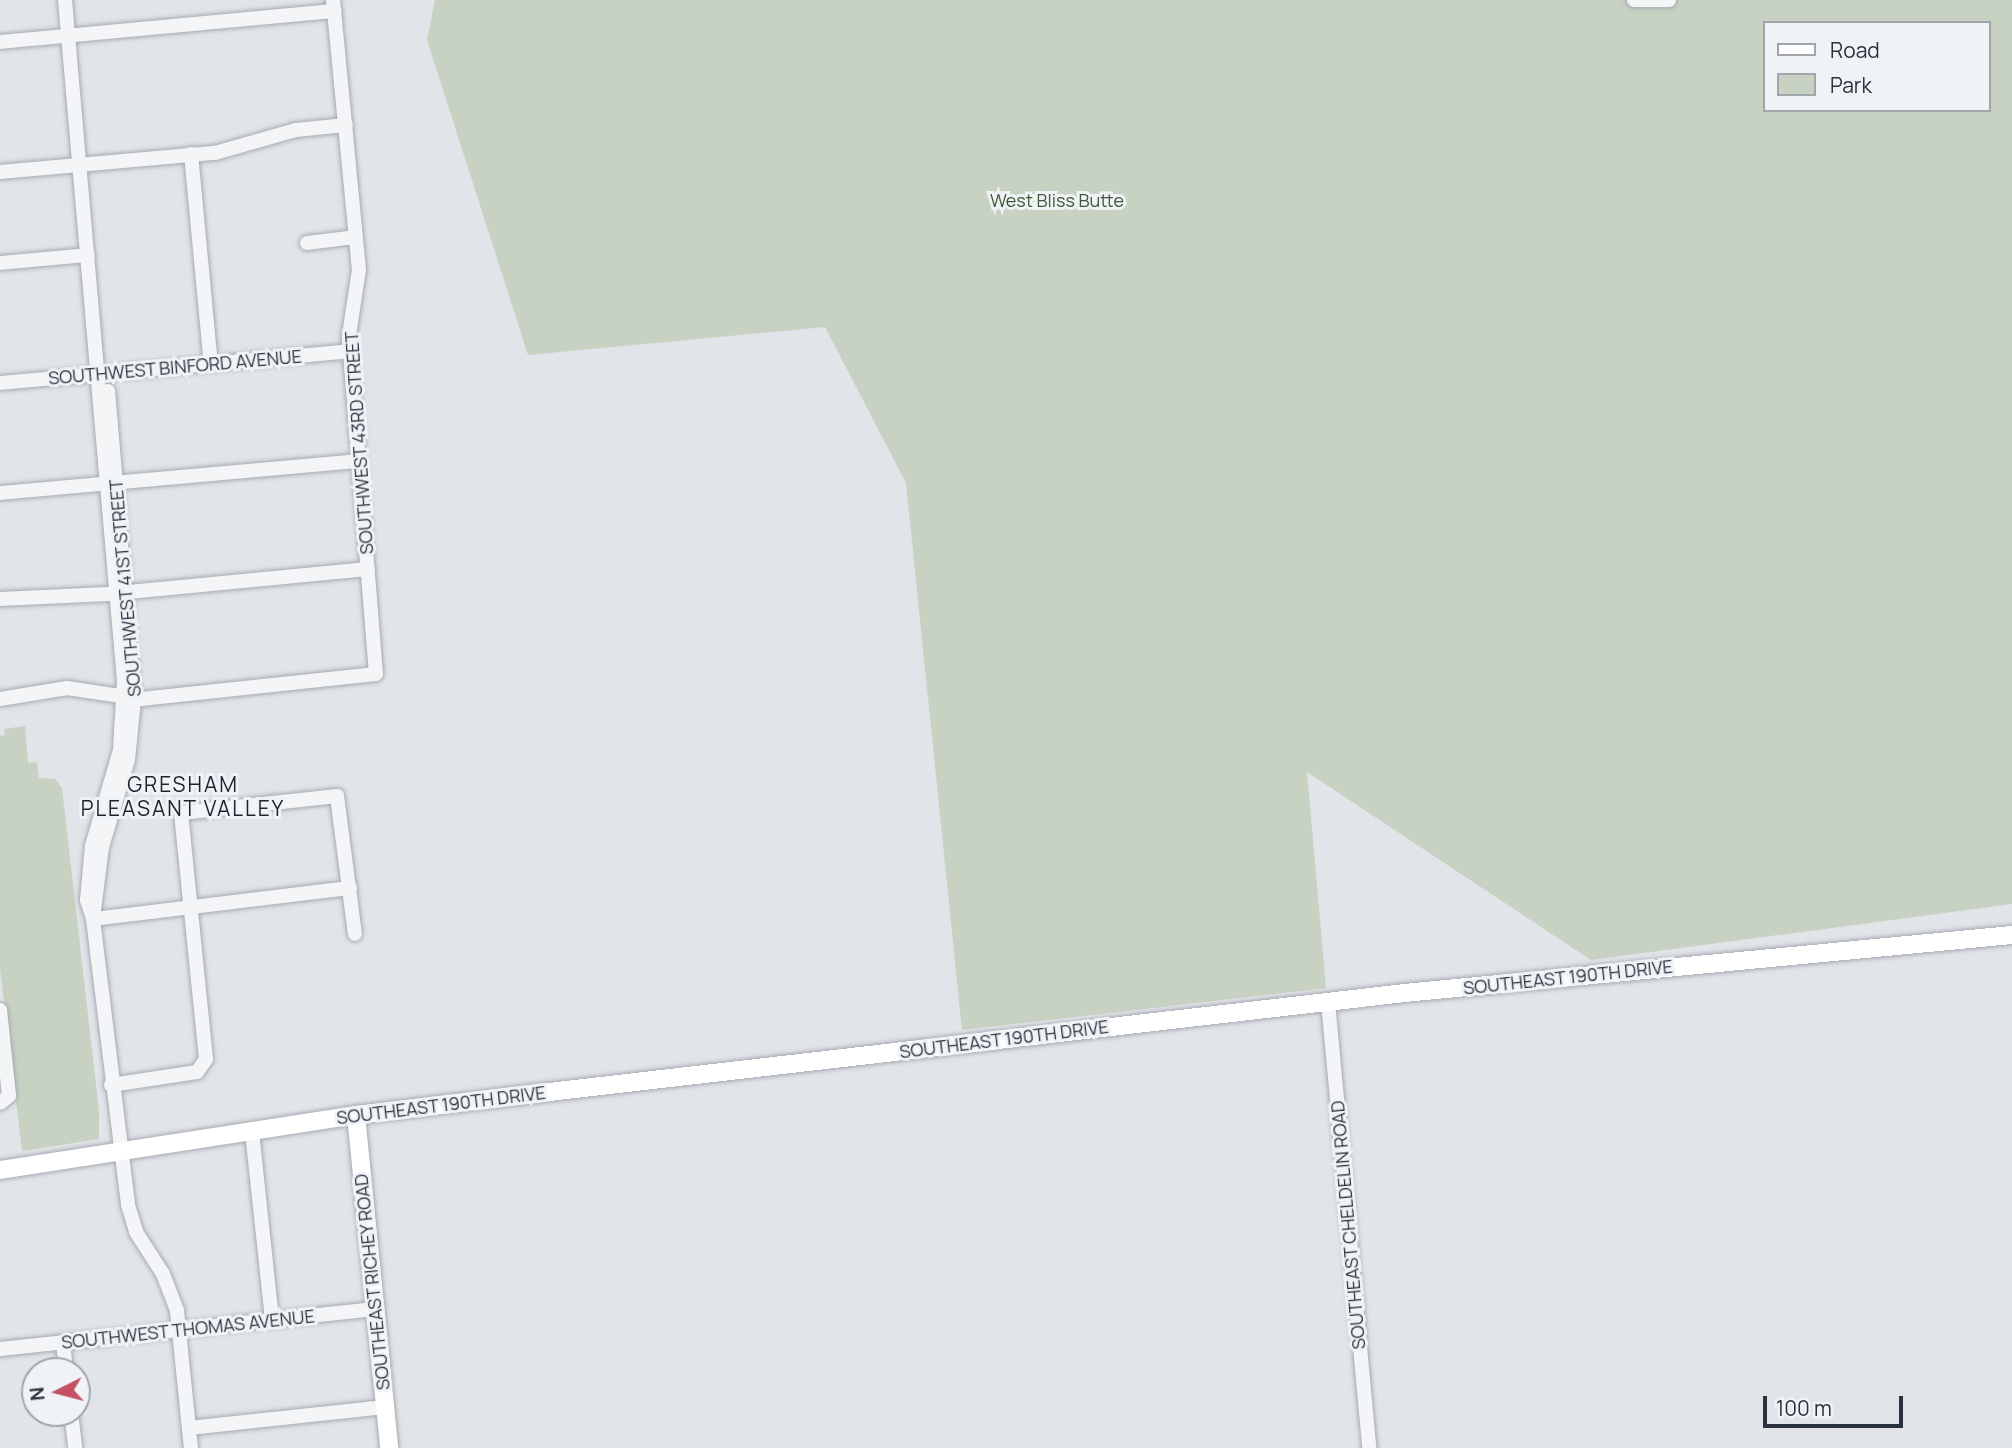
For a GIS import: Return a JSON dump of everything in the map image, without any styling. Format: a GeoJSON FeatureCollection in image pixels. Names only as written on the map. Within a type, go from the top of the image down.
{"type":"FeatureCollection","features":[{"type":"Feature","properties":{"kind":"main road","name":"SOUTHEAST 190TH DRIVE"},"geometry":{"type":"LineString","coordinates":[[0,1170],[356,1115],[1328,1002],[2012,935]]}},
{"type":"Feature","properties":{"kind":"main road","name":"SOUTHEAST RICHEY ROAD"},"geometry":{"type":"LineString","coordinates":[[356,1115],[389,1448]]}},
{"type":"Feature","properties":{"kind":"street","name":"SOUTHWEST 41ST STREET"},"geometry":{"type":"LineString","coordinates":[[65,0],[122,591],[129,700],[117,762],[88,866],[87,900],[93,919],[119,1150],[132,1223],[169,1287],[179,1329],[191,1448]]}},
{"type":"Feature","properties":{"kind":"street"},"geometry":{"type":"LineString","coordinates":[[1634,0],[1668,0]]}},
{"type":"Feature","properties":{"kind":"street"},"geometry":{"type":"LineString","coordinates":[[0,42],[334,6]]}},
{"type":"Feature","properties":{"kind":"street","name":"SOUTHWEST 43RD STREET"},"geometry":{"type":"LineString","coordinates":[[129,700],[374,677],[377,661],[349,335],[360,280],[334,6]]}},
{"type":"Feature","properties":{"kind":"street"},"geometry":{"type":"LineString","coordinates":[[0,172],[237,149],[296,130],[346,125]]}},
{"type":"Feature","properties":{"kind":"street"},"geometry":{"type":"LineString","coordinates":[[191,154],[211,364]]}},
{"type":"Feature","properties":{"kind":"street"},"geometry":{"type":"LineString","coordinates":[[307,243],[356,237]]}},
{"type":"Feature","properties":{"kind":"street"},"geometry":{"type":"LineString","coordinates":[[0,262],[88,255]]}},
{"type":"Feature","properties":{"kind":"street","name":"SOUTHWEST BINFORD AVENUE"},"geometry":{"type":"LineString","coordinates":[[0,383],[101,378],[211,364],[351,351]]}},
{"type":"Feature","properties":{"kind":"street"},"geometry":{"type":"LineString","coordinates":[[0,493],[359,461]]}},
{"type":"Feature","properties":{"kind":"street"},"geometry":{"type":"LineString","coordinates":[[0,599],[368,569]]}},
{"type":"Feature","properties":{"kind":"street"},"geometry":{"type":"LineString","coordinates":[[0,699],[67,688],[129,700]]}},
{"type":"Feature","properties":{"kind":"street"},"geometry":{"type":"LineString","coordinates":[[111,1085],[204,1068],[206,1059],[179,814],[337,796],[355,933]]}},
{"type":"Feature","properties":{"kind":"street"},"geometry":{"type":"LineString","coordinates":[[93,919],[350,888]]}},
{"type":"Feature","properties":{"kind":"street","name":"SOUTHEAST CHELDELIN ROAD"},"geometry":{"type":"LineString","coordinates":[[1328,1002],[1369,1448]]}},
{"type":"Feature","properties":{"kind":"street"},"geometry":{"type":"LineString","coordinates":[[0,1010],[5,1100]]}},
{"type":"Feature","properties":{"kind":"street"},"geometry":{"type":"LineString","coordinates":[[252,1132],[272,1320]]}},
{"type":"Feature","properties":{"kind":"street","name":"SOUTHWEST THOMAS AVENUE"},"geometry":{"type":"LineString","coordinates":[[0,1349],[375,1309]]}},
{"type":"Feature","properties":{"kind":"street"},"geometry":{"type":"LineString","coordinates":[[63,1342],[65,1357]]}},
{"type":"Feature","properties":{"kind":"street"},"geometry":{"type":"LineString","coordinates":[[190,1428],[385,1407]]}},
{"type":"Feature","properties":{"kind":"street"},"geometry":{"type":"LineString","coordinates":[[73,1427],[75,1448]]}},
{"type":"Feature","properties":{"kind":"green space","name":"West Bliss Butte"},"geometry":{"type":"Polygon","coordinates":[[[435,0],[2012,0],[2012,904],[1591,960],[1307,772],[1326,988],[962,1030],[906,483],[825,327],[528,355],[427,40],[435,0]]]}},
{"type":"Feature","properties":{"kind":"green space"},"geometry":{"type":"Polygon","coordinates":[[[25,726],[28,763],[37,762],[39,778],[55,779],[62,788],[99,1111],[99,1139],[22,1151],[0,968],[0,736],[5,735],[4,729],[25,726]]]}},
{"type":"Feature","properties":{"kind":"district","name":"GRESHAM PLEASANT VALLEY"},"geometry":{"type":"Point","coordinates":[183,796]}}]}
